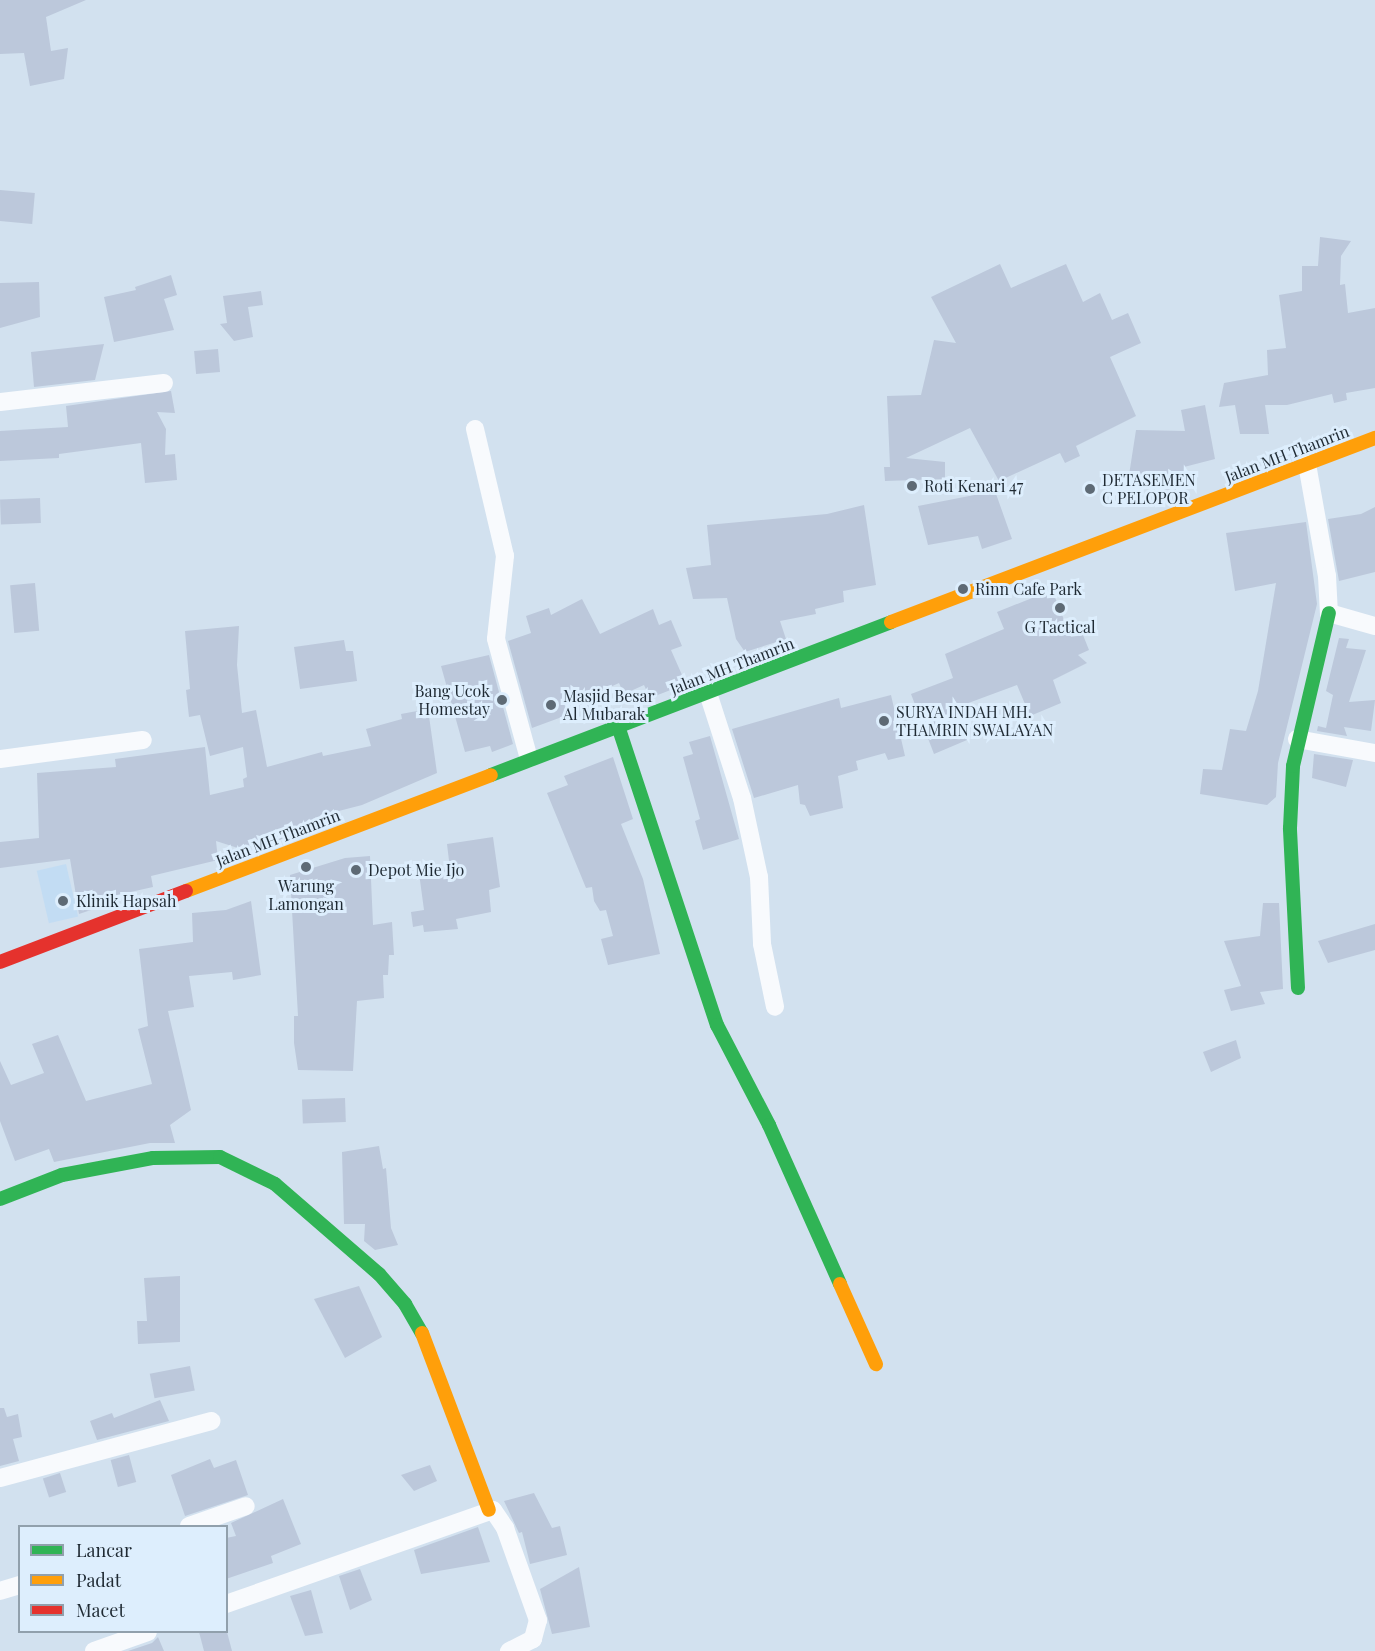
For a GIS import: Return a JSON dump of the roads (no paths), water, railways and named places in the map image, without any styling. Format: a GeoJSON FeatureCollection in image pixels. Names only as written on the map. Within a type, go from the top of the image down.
{"type":"FeatureCollection","features":[{"type":"Feature","properties":{"kind":"street"},"geometry":{"type":"LineString","coordinates":[[0,402],[164,383]]}},
{"type":"Feature","properties":{"kind":"street"},"geometry":{"type":"LineString","coordinates":[[475,429],[505,555],[496,639],[529,759]]}},
{"type":"Feature","properties":{"kind":"street","name":"Jalan MH Thamrin"},"geometry":{"type":"LineString","coordinates":[[0,962],[1375,438]]}},
{"type":"Feature","properties":{"kind":"street"},"geometry":{"type":"LineString","coordinates":[[1298,988],[1290,828],[1298,739],[1329,613],[1327,576],[1307,464]]}},
{"type":"Feature","properties":{"kind":"street"},"geometry":{"type":"LineString","coordinates":[[1329,613],[1375,626]]}},
{"type":"Feature","properties":{"kind":"street"},"geometry":{"type":"LineString","coordinates":[[708,693],[742,798],[759,877],[762,944],[775,1007]]}},
{"type":"Feature","properties":{"kind":"street"},"geometry":{"type":"LineString","coordinates":[[618,726],[717,1025],[770,1125],[876,1365]]}},
{"type":"Feature","properties":{"kind":"street"},"geometry":{"type":"LineString","coordinates":[[1298,739],[1375,753]]}},
{"type":"Feature","properties":{"kind":"street"},"geometry":{"type":"LineString","coordinates":[[0,759],[143,740]]}},
{"type":"Feature","properties":{"kind":"street"},"geometry":{"type":"LineString","coordinates":[[0,1199],[62,1175],[153,1158],[220,1157],[275,1184],[370,1267],[405,1304],[426,1339],[489,1510],[501,1519],[538,1620],[533,1639],[509,1651]]}},
{"type":"Feature","properties":{"kind":"street"},"geometry":{"type":"LineString","coordinates":[[0,1478],[211,1421]]}},
{"type":"Feature","properties":{"kind":"street"},"geometry":{"type":"LineString","coordinates":[[194,1525],[246,1506]]}},
{"type":"Feature","properties":{"kind":"street"},"geometry":{"type":"LineString","coordinates":[[228,1603],[489,1510]]}},
{"type":"Feature","properties":{"kind":"street"},"geometry":{"type":"LineString","coordinates":[[0,1591],[18,1586]]}},
{"type":"Feature","properties":{"kind":"street"},"geometry":{"type":"LineString","coordinates":[[94,1651],[145,1633]]}},
{"type":"Feature","properties":{"kind":"place","name":"Roti Kenari 47"},"geometry":{"type":"Point","coordinates":[912,486]}},
{"type":"Feature","properties":{"kind":"place","name":"DETASEMEN C PELOPOR"},"geometry":{"type":"Point","coordinates":[1090,489]}},
{"type":"Feature","properties":{"kind":"place","name":"Rinn Cafe Park"},"geometry":{"type":"Point","coordinates":[963,589]}},
{"type":"Feature","properties":{"kind":"place","name":"G Tactical"},"geometry":{"type":"Point","coordinates":[1060,608]}},
{"type":"Feature","properties":{"kind":"place","name":"Bang Ucok Homestay"},"geometry":{"type":"Point","coordinates":[502,700]}},
{"type":"Feature","properties":{"kind":"place","name":"Masjid Besar Al Mubarak"},"geometry":{"type":"Point","coordinates":[551,705]}},
{"type":"Feature","properties":{"kind":"place","name":"SURYA INDAH MH. THAMRIN SWALAYAN"},"geometry":{"type":"Point","coordinates":[884,721]}},
{"type":"Feature","properties":{"kind":"place","name":"Warung Lamongan"},"geometry":{"type":"Point","coordinates":[306,867]}},
{"type":"Feature","properties":{"kind":"place","name":"Depot Mie Ijo"},"geometry":{"type":"Point","coordinates":[356,870]}},
{"type":"Feature","properties":{"kind":"place","name":"Klinik Hapsah"},"geometry":{"type":"Point","coordinates":[63,901]}}]}
